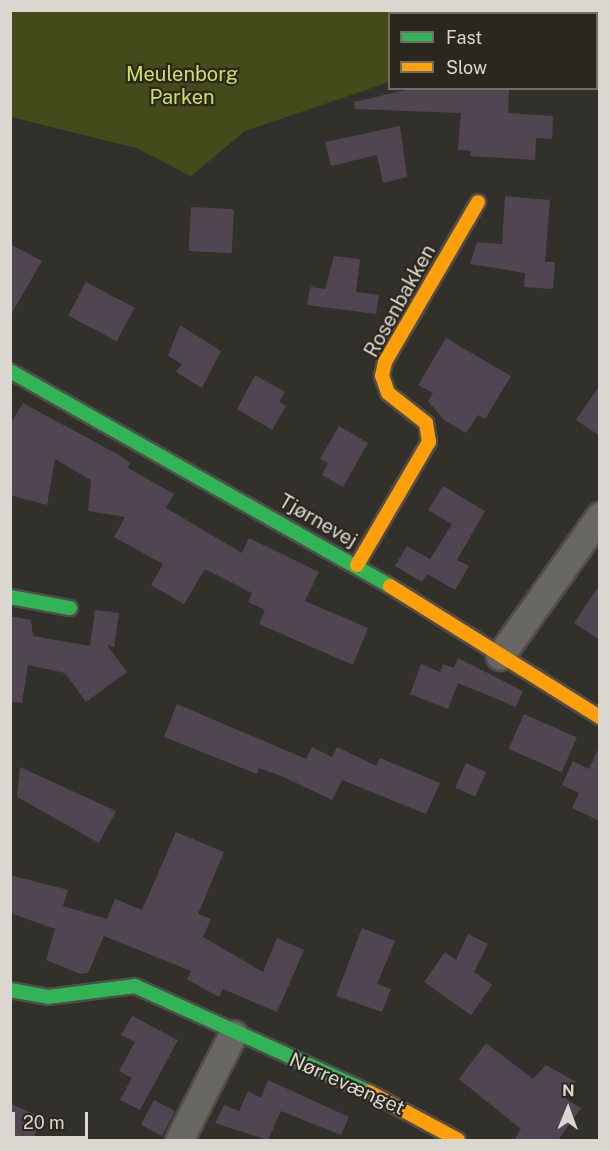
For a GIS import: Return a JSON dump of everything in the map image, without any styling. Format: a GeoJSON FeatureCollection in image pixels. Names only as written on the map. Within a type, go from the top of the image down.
{"type":"FeatureCollection","features":[{"type":"Feature","properties":{"kind":"street","name":"Rosenbakken"},"geometry":{"type":"LineString","coordinates":[[357,565],[429,442],[426,423],[388,393],[382,376],[385,362],[478,202]]}},
{"type":"Feature","properties":{"kind":"street","name":"Tjørnevej"},"geometry":{"type":"LineString","coordinates":[[10,371],[357,565],[600,717]]}},
{"type":"Feature","properties":{"kind":"street"},"geometry":{"type":"LineString","coordinates":[[501,656],[600,516]]}},
{"type":"Feature","properties":{"kind":"street"},"geometry":{"type":"LineString","coordinates":[[10,597],[70,608]]}},
{"type":"Feature","properties":{"kind":"street","name":"Nørrevænget"},"geometry":{"type":"LineString","coordinates":[[10,990],[48,997],[135,986],[232,1034],[403,1107],[458,1140]]}},
{"type":"Feature","properties":{"kind":"street"},"geometry":{"type":"LineString","coordinates":[[179,1140],[232,1034]]}},
{"type":"Feature","properties":{"kind":"green space","name":"Meulenborg Parken"},"geometry":{"type":"Polygon","coordinates":[[[11,10],[422,10],[388,12],[388,82],[245,131],[191,176],[136,148],[11,117],[11,10]]]}},
{"type":"Feature","properties":{"kind":"building"},"geometry":{"type":"Polygon","coordinates":[[[406,90],[509,90],[508,113],[553,116],[552,139],[536,138],[535,160],[470,156],[471,151],[458,150],[461,113],[355,109],[354,102],[406,90]]]}},
{"type":"Feature","properties":{"kind":"building"},"geometry":{"type":"Polygon","coordinates":[[[400,126],[407,177],[383,183],[377,155],[331,166],[325,142],[400,126]]]}},
{"type":"Feature","properties":{"kind":"building"},"geometry":{"type":"Polygon","coordinates":[[[505,196],[550,200],[545,262],[555,262],[553,289],[524,287],[525,273],[470,264],[477,242],[502,244],[505,196]]]}},
{"type":"Feature","properties":{"kind":"building"},"geometry":{"type":"Polygon","coordinates":[[[191,207],[234,209],[232,253],[189,251],[191,207]]]}},
{"type":"Feature","properties":{"kind":"building"},"geometry":{"type":"Polygon","coordinates":[[[10,244],[42,261],[10,316],[10,244]]]}},
{"type":"Feature","properties":{"kind":"building"},"geometry":{"type":"Polygon","coordinates":[[[334,256],[360,259],[356,292],[379,295],[376,314],[307,305],[310,287],[325,289],[334,256]]]}},
{"type":"Feature","properties":{"kind":"building"},"geometry":{"type":"Polygon","coordinates":[[[86,282],[135,308],[117,341],[68,316],[86,282]]]}},
{"type":"Feature","properties":{"kind":"building"},"geometry":{"type":"Polygon","coordinates":[[[180,325],[221,351],[202,388],[176,372],[182,364],[168,356],[180,325]]]}},
{"type":"Feature","properties":{"kind":"building"},"geometry":{"type":"Polygon","coordinates":[[[446,338],[511,376],[485,419],[478,415],[466,433],[444,420],[428,401],[433,393],[418,385],[446,338]]]}},
{"type":"Feature","properties":{"kind":"building"},"geometry":{"type":"Polygon","coordinates":[[[255,375],[285,392],[279,402],[286,406],[272,430],[237,409],[255,375]]]}},
{"type":"Feature","properties":{"kind":"building"},"geometry":{"type":"Polygon","coordinates":[[[600,385],[600,436],[576,420],[600,385]]]}},
{"type":"Feature","properties":{"kind":"building"},"geometry":{"type":"Polygon","coordinates":[[[23,403],[119,455],[130,463],[128,468],[174,494],[166,508],[242,553],[249,538],[319,572],[305,601],[368,628],[353,665],[259,624],[265,610],[248,602],[252,593],[205,569],[184,604],[151,585],[163,564],[114,537],[125,517],[88,511],[91,480],[55,459],[47,505],[10,495],[10,424],[23,403]]]}},
{"type":"Feature","properties":{"kind":"building"},"geometry":{"type":"Polygon","coordinates":[[[339,426],[368,443],[343,487],[322,475],[328,463],[320,459],[339,426]]]}},
{"type":"Feature","properties":{"kind":"building"},"geometry":{"type":"Polygon","coordinates":[[[443,486],[485,511],[457,560],[469,566],[455,590],[427,574],[422,582],[395,566],[407,546],[430,559],[452,524],[428,510],[443,486]]]}},
{"type":"Feature","properties":{"kind":"building"},"geometry":{"type":"Polygon","coordinates":[[[600,584],[600,640],[574,623],[600,584]]]}},
{"type":"Feature","properties":{"kind":"building"},"geometry":{"type":"Polygon","coordinates":[[[95,610],[119,613],[114,647],[107,645],[127,672],[86,702],[65,673],[28,665],[22,703],[10,702],[10,616],[31,620],[33,636],[90,646],[95,610]]]}},
{"type":"Feature","properties":{"kind":"building"},"geometry":{"type":"Polygon","coordinates":[[[458,658],[523,691],[516,707],[458,683],[448,709],[410,694],[421,664],[440,672],[443,664],[454,668],[458,658]]]}},
{"type":"Feature","properties":{"kind":"building"},"geometry":{"type":"Polygon","coordinates":[[[177,704],[306,759],[312,747],[332,757],[337,747],[376,766],[380,758],[440,783],[426,814],[342,780],[332,800],[286,778],[259,768],[257,774],[164,737],[177,704]]]}},
{"type":"Feature","properties":{"kind":"building"},"geometry":{"type":"Polygon","coordinates":[[[524,714],[577,738],[562,772],[509,749],[524,714]]]}},
{"type":"Feature","properties":{"kind":"building"},"geometry":{"type":"Polygon","coordinates":[[[600,745],[600,821],[572,808],[579,793],[562,785],[573,761],[589,769],[600,745]]]}},
{"type":"Feature","properties":{"kind":"building"},"geometry":{"type":"Polygon","coordinates":[[[466,763],[486,772],[475,797],[455,788],[466,763]]]}},
{"type":"Feature","properties":{"kind":"building"},"geometry":{"type":"Polygon","coordinates":[[[20,767],[116,811],[99,843],[17,797],[20,767]]]}},
{"type":"Feature","properties":{"kind":"building"},"geometry":{"type":"Polygon","coordinates":[[[176,832],[224,852],[198,914],[211,919],[203,937],[263,972],[277,938],[304,950],[277,1012],[223,989],[219,997],[187,979],[191,971],[104,936],[88,973],[80,974],[46,960],[55,929],[10,913],[10,875],[68,890],[63,906],[107,919],[115,899],[142,910],[176,832]]]}},
{"type":"Feature","properties":{"kind":"building"},"geometry":{"type":"Polygon","coordinates":[[[362,928],[395,941],[377,984],[391,989],[382,1012],[336,996],[362,928]]]}},
{"type":"Feature","properties":{"kind":"building"},"geometry":{"type":"Polygon","coordinates":[[[468,934],[488,944],[474,972],[492,985],[471,1015],[424,982],[445,952],[456,960],[468,934]]]}},
{"type":"Feature","properties":{"kind":"building"},"geometry":{"type":"Polygon","coordinates":[[[132,1016],[178,1040],[140,1110],[120,1100],[132,1078],[119,1071],[135,1042],[121,1035],[132,1016]]]}},
{"type":"Feature","properties":{"kind":"building"},"geometry":{"type":"Polygon","coordinates":[[[486,1043],[533,1079],[546,1065],[576,1082],[566,1099],[581,1108],[558,1140],[514,1140],[521,1129],[459,1079],[486,1043]]]}},
{"type":"Feature","properties":{"kind":"building"},"geometry":{"type":"Polygon","coordinates":[[[268,1080],[349,1117],[341,1135],[281,1111],[268,1140],[215,1123],[224,1105],[239,1111],[248,1091],[261,1098],[268,1080]]]}},
{"type":"Feature","properties":{"kind":"building"},"geometry":{"type":"Polygon","coordinates":[[[154,1100],[175,1111],[162,1136],[141,1125],[154,1100]]]}},
{"type":"Feature","properties":{"kind":"building"},"geometry":{"type":"Polygon","coordinates":[[[10,1103],[42,1118],[32,1140],[10,1140],[10,1103]]]}},
{"type":"Feature","properties":{"kind":"traffic: fast"},"geometry":{"type":"LineString","coordinates":[[10,371],[390,586]]}},
{"type":"Feature","properties":{"kind":"traffic: fast"},"geometry":{"type":"LineString","coordinates":[[10,597],[70,608]]}},
{"type":"Feature","properties":{"kind":"traffic: fast"},"geometry":{"type":"LineString","coordinates":[[10,990],[48,997],[135,986],[369,1092]]}},
{"type":"Feature","properties":{"kind":"traffic: slow"},"geometry":{"type":"LineString","coordinates":[[357,565],[429,442],[426,423],[388,393],[382,376],[385,362],[478,202]]}},
{"type":"Feature","properties":{"kind":"traffic: slow"},"geometry":{"type":"LineString","coordinates":[[390,586],[600,717]]}},
{"type":"Feature","properties":{"kind":"traffic: slow"},"geometry":{"type":"LineString","coordinates":[[369,1092],[458,1140]]}}]}
